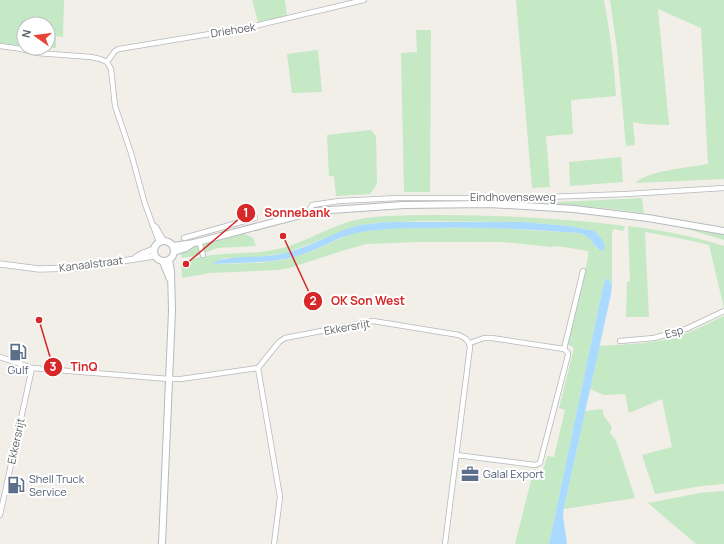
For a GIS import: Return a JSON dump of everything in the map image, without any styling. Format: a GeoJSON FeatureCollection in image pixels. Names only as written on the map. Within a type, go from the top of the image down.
{"type":"FeatureCollection","features":[{"type":"Feature","properties":{"kind":"main road","name":"Eindhovenseweg"},"geometry":{"type":"LineString","coordinates":[[174,249],[186,248],[213,234],[308,213],[337,208],[386,206],[489,204],[574,209],[648,218],[724,231]]}},
{"type":"Feature","properties":{"kind":"main road"},"geometry":{"type":"LineString","coordinates":[[161,241],[167,241],[174,249],[174,256],[166,261],[156,259],[154,252],[161,241]]}},
{"type":"Feature","properties":{"kind":"main road"},"geometry":{"type":"LineString","coordinates":[[162,544],[172,311],[170,281],[171,271],[166,261]]}},
{"type":"Feature","properties":{"kind":"street","name":"Driehoek"},"geometry":{"type":"LineString","coordinates":[[107,62],[115,51],[119,49],[246,28],[364,0]]}},
{"type":"Feature","properties":{"kind":"street"},"geometry":{"type":"LineString","coordinates":[[0,46],[37,53],[91,57],[107,62],[111,69],[115,106],[131,153],[145,204],[152,224],[156,227],[161,241]]}},
{"type":"Feature","properties":{"kind":"street","name":"Eindhovenseweg"},"geometry":{"type":"LineString","coordinates":[[308,213],[312,205],[340,201],[425,197],[525,198],[724,188]]}},
{"type":"Feature","properties":{"kind":"street","name":"Eindhovenseweg"},"geometry":{"type":"LineString","coordinates":[[184,238],[213,234],[255,218]]}},
{"type":"Feature","properties":{"kind":"street"},"geometry":{"type":"LineString","coordinates":[[196,242],[204,255]]}},
{"type":"Feature","properties":{"kind":"street","name":"Kanaalstraat"},"geometry":{"type":"LineString","coordinates":[[0,264],[39,269],[77,268],[142,258],[154,252]]}},
{"type":"Feature","properties":{"kind":"street"},"geometry":{"type":"LineString","coordinates":[[564,349],[583,271]]}},
{"type":"Feature","properties":{"kind":"street","name":"Esp"},"geometry":{"type":"LineString","coordinates":[[620,341],[654,338],[686,329],[724,311]]}},
{"type":"Feature","properties":{"kind":"street","name":"Ekkersrijt"},"geometry":{"type":"LineString","coordinates":[[258,368],[279,342],[285,338],[373,321],[459,335],[466,338],[470,343]]}},
{"type":"Feature","properties":{"kind":"street"},"geometry":{"type":"LineString","coordinates":[[445,544],[456,455],[466,386],[470,343],[484,338],[492,338],[564,349],[568,353],[540,463],[535,465],[456,455]]}},
{"type":"Feature","properties":{"kind":"street"},"geometry":{"type":"LineString","coordinates":[[0,358],[32,368],[169,379],[258,368],[280,497],[274,544]]}},
{"type":"Feature","properties":{"kind":"street","name":"Ekkersrijt"},"geometry":{"type":"LineString","coordinates":[[0,514],[32,368]]}},
{"type":"Feature","properties":{"kind":"green space"},"geometry":{"type":"Polygon","coordinates":[[[0,0],[64,0],[63,37],[56,36],[56,16],[16,16],[16,45],[0,43],[0,0]]]}},
{"type":"Feature","properties":{"kind":"green space"},"geometry":{"type":"Polygon","coordinates":[[[252,0],[285,0],[287,16],[258,22],[252,0]]]}},
{"type":"Feature","properties":{"kind":"green space"},"geometry":{"type":"Polygon","coordinates":[[[516,0],[604,0],[612,48],[616,96],[571,100],[573,134],[546,136],[550,187],[532,188],[516,0]]]}},
{"type":"Feature","properties":{"kind":"green space"},"geometry":{"type":"Polygon","coordinates":[[[610,0],[724,0],[724,179],[636,183],[649,175],[708,164],[701,28],[658,9],[669,125],[633,122],[635,145],[626,146],[617,49],[610,0]]]}},
{"type":"Feature","properties":{"kind":"green space"},"geometry":{"type":"Polygon","coordinates":[[[416,30],[431,30],[430,192],[404,192],[401,53],[417,52],[416,30]]]}},
{"type":"Feature","properties":{"kind":"green space"},"geometry":{"type":"Polygon","coordinates":[[[318,50],[322,92],[292,93],[287,54],[318,50]]]}},
{"type":"Feature","properties":{"kind":"green space"},"geometry":{"type":"Polygon","coordinates":[[[371,130],[376,136],[377,184],[370,194],[336,196],[334,176],[329,176],[327,135],[371,130]]]}},
{"type":"Feature","properties":{"kind":"green space"},"geometry":{"type":"Polygon","coordinates":[[[621,157],[623,182],[570,186],[569,162],[621,157]]]}},
{"type":"Feature","properties":{"kind":"green space"},"geometry":{"type":"Polygon","coordinates":[[[642,198],[644,213],[539,203],[642,198]]]}},
{"type":"Feature","properties":{"kind":"green space"},"geometry":{"type":"Polygon","coordinates":[[[421,215],[523,217],[574,220],[625,226],[623,231],[614,229],[612,232],[612,286],[608,278],[604,282],[549,544],[515,544],[534,469],[543,471],[547,456],[554,457],[565,410],[559,408],[574,348],[567,344],[588,258],[588,251],[557,246],[551,247],[502,242],[417,242],[366,244],[289,268],[278,270],[210,273],[182,278],[181,263],[192,259],[204,256],[262,252],[284,248],[339,225],[357,220],[375,217],[421,215]],[[421,221],[377,223],[356,226],[286,253],[252,258],[226,258],[213,264],[259,263],[281,260],[310,252],[353,233],[396,228],[498,228],[578,233],[589,237],[597,249],[601,238],[595,231],[569,226],[522,222],[421,221]]]}},
{"type":"Feature","properties":{"kind":"green space"},"geometry":{"type":"Polygon","coordinates":[[[628,226],[653,229],[701,239],[724,246],[724,308],[709,245],[645,232],[649,317],[626,317],[627,282],[630,281],[628,226]]]}},
{"type":"Feature","properties":{"kind":"green space"},"geometry":{"type":"Polygon","coordinates":[[[677,226],[724,234],[724,240],[677,226]]]}},
{"type":"Feature","properties":{"kind":"green space"},"geometry":{"type":"Polygon","coordinates":[[[243,233],[253,238],[256,246],[217,248],[200,255],[182,258],[180,253],[188,249],[243,233]]]}},
{"type":"Feature","properties":{"kind":"green space"},"geometry":{"type":"Polygon","coordinates":[[[724,316],[724,484],[655,494],[642,455],[672,447],[662,399],[629,413],[625,394],[604,395],[590,389],[599,346],[641,343],[672,338],[687,333],[724,316]]]}},
{"type":"Feature","properties":{"kind":"green space"},"geometry":{"type":"Polygon","coordinates":[[[602,409],[604,416],[612,427],[610,433],[616,440],[635,498],[564,509],[585,411],[602,409]]]}},
{"type":"Feature","properties":{"kind":"green space"},"geometry":{"type":"Polygon","coordinates":[[[724,491],[724,544],[696,544],[648,503],[700,493],[724,491]]]}},
{"type":"Feature","properties":{"kind":"water"},"geometry":{"type":"Polygon","coordinates":[[[392,222],[522,222],[569,226],[595,231],[605,245],[603,251],[596,247],[590,239],[583,234],[578,233],[487,228],[397,228],[346,236],[308,252],[289,258],[257,262],[213,264],[224,259],[268,256],[284,253],[302,248],[335,233],[356,226],[392,222]]]}},
{"type":"Feature","properties":{"kind":"water"},"geometry":{"type":"Polygon","coordinates":[[[608,278],[612,286],[611,294],[564,508],[563,515],[567,544],[549,544],[604,282],[608,278]]]}},
{"type":"Feature","properties":{"kind":"place","name":"OK Son West"},"geometry":{"type":"Point","coordinates":[283,236]}},
{"type":"Feature","properties":{"kind":"place","name":"Sonnebank"},"geometry":{"type":"Point","coordinates":[186,264]}},
{"type":"Feature","properties":{"kind":"place","name":"TinQ"},"geometry":{"type":"Point","coordinates":[39,320]}},
{"type":"Feature","properties":{"kind":"place","name":"Gulf"},"geometry":{"type":"Point","coordinates":[18,352]}},
{"type":"Feature","properties":{"kind":"place","name":"Galal Export"},"geometry":{"type":"Point","coordinates":[470,474]}},
{"type":"Feature","properties":{"kind":"place","name":"Shell Truck Service"},"geometry":{"type":"Point","coordinates":[16,485]}}]}
